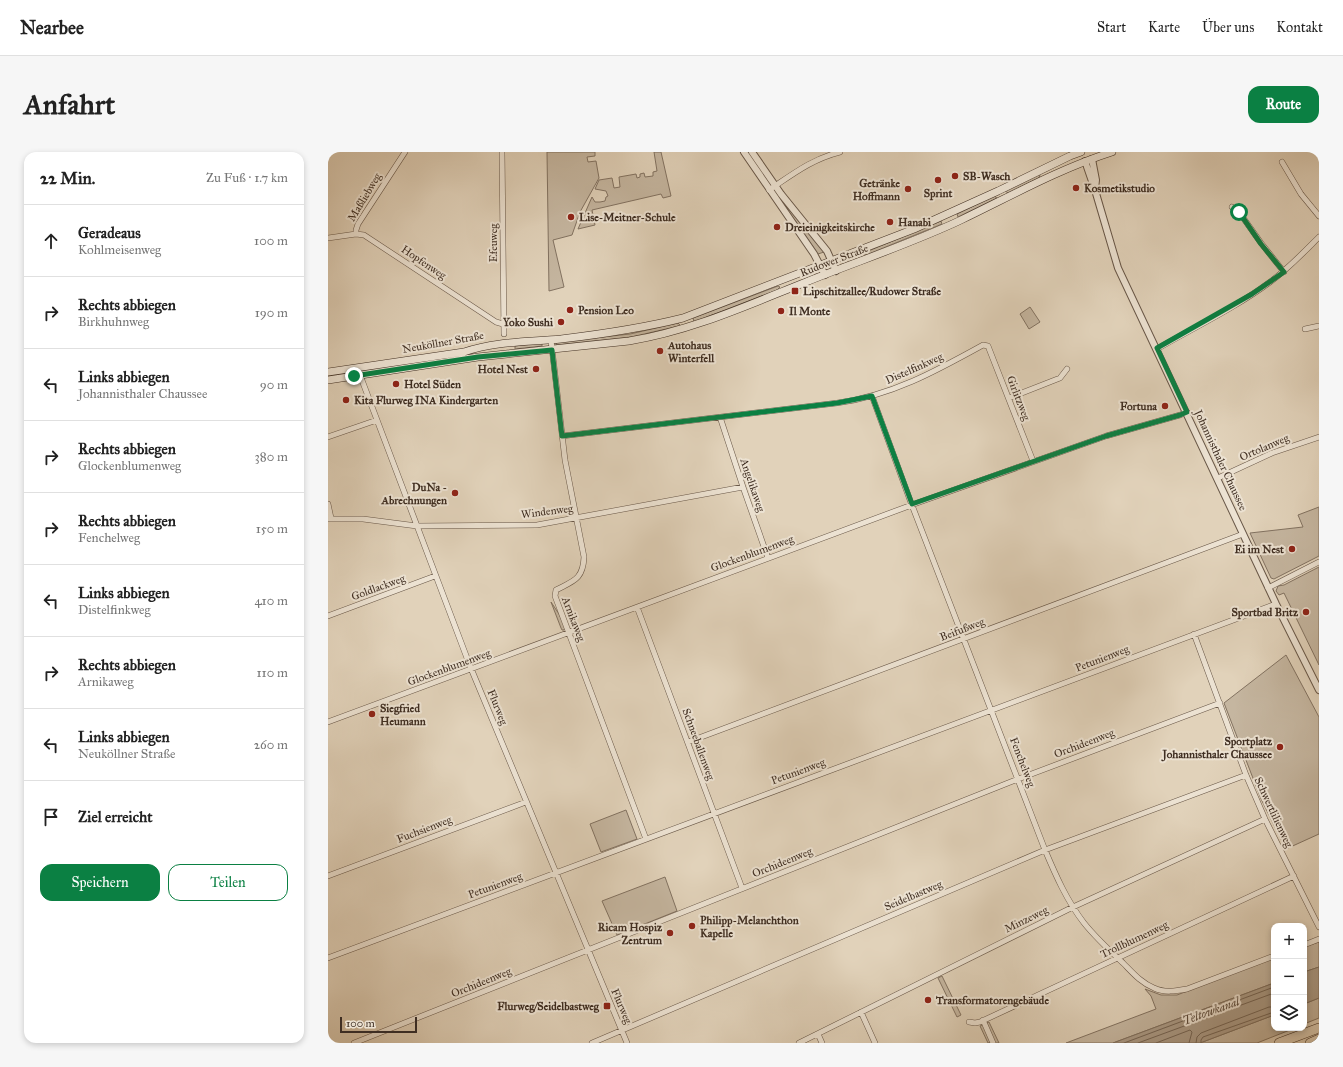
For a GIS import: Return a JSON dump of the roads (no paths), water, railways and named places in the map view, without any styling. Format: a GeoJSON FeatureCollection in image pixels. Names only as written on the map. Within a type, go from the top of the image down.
{"type":"FeatureCollection","features":[{"type":"Feature","properties":{"kind":"highway"},"geometry":{"type":"LineString","coordinates":[[1279,1043],[1319,1028]]}},
{"type":"Feature","properties":{"kind":"highway"},"geometry":{"type":"LineString","coordinates":[[1310,1043],[1319,1039]]}},
{"type":"Feature","properties":{"kind":"main road","name":"Johannisthaler Chaussee"},"geometry":{"type":"LineString","coordinates":[[1081,152],[1084,161]]}},
{"type":"Feature","properties":{"kind":"main road","name":"Rudower Straße"},"geometry":{"type":"LineString","coordinates":[[562,339],[631,330],[683,318],[914,229],[995,192],[1046,166],[1081,152]]}},
{"type":"Feature","properties":{"kind":"main road","name":"Rudower Straße"},"geometry":{"type":"LineString","coordinates":[[552,350],[642,339],[717,318],[924,236],[1084,161],[1092,155],[1112,152]]}},
{"type":"Feature","properties":{"kind":"main road"},"geometry":{"type":"LineString","coordinates":[[952,212],[956,222]]}},
{"type":"Feature","properties":{"kind":"main road"},"geometry":{"type":"LineString","coordinates":[[859,250],[863,260]]}},
{"type":"Feature","properties":{"kind":"main road"},"geometry":{"type":"LineString","coordinates":[[781,280],[785,290]]}},
{"type":"Feature","properties":{"kind":"main road"},"geometry":{"type":"LineString","coordinates":[[683,318],[685,328]]}},
{"type":"Feature","properties":{"kind":"main road","name":"Neuköllner Straße"},"geometry":{"type":"LineString","coordinates":[[328,372],[464,352],[480,346],[562,339]]}},
{"type":"Feature","properties":{"kind":"main road","name":"Neuköllner Straße"},"geometry":{"type":"LineString","coordinates":[[328,380],[505,353],[552,350]]}},
{"type":"Feature","properties":{"kind":"main road"},"geometry":{"type":"LineString","coordinates":[[359,367],[360,375]]}},
{"type":"Feature","properties":{"kind":"street","name":"Maßliebweg"},"geometry":{"type":"LineString","coordinates":[[356,234],[358,224],[405,152]]}},
{"type":"Feature","properties":{"kind":"street","name":"Efeuweg"},"geometry":{"type":"LineString","coordinates":[[502,152],[504,334]]}},
{"type":"Feature","properties":{"kind":"street"},"geometry":{"type":"LineString","coordinates":[[744,152],[814,254],[826,275]]}},
{"type":"Feature","properties":{"kind":"street"},"geometry":{"type":"LineString","coordinates":[[752,152],[776,186],[827,251],[836,271]]}},
{"type":"Feature","properties":{"kind":"street"},"geometry":{"type":"LineString","coordinates":[[769,190],[810,163],[840,152]]}},
{"type":"Feature","properties":{"kind":"street","name":"Johannisthaler Chaussee"},"geometry":{"type":"LineString","coordinates":[[1092,155],[1096,180],[1095,190]]}},
{"type":"Feature","properties":{"kind":"street","name":"Johannisthaler Chaussee"},"geometry":{"type":"LineString","coordinates":[[1084,161],[1095,190],[1118,268],[1218,478],[1268,588],[1319,690]]}},
{"type":"Feature","properties":{"kind":"street"},"geometry":{"type":"LineString","coordinates":[[1282,162],[1301,194],[1319,216]]}},
{"type":"Feature","properties":{"kind":"street"},"geometry":{"type":"LineString","coordinates":[[1232,207],[1239,212],[1261,244],[1284,272]]}},
{"type":"Feature","properties":{"kind":"street","name":"Hopfenweg"},"geometry":{"type":"LineString","coordinates":[[328,238],[356,234],[361,234],[368,237],[496,322],[503,324]]}},
{"type":"Feature","properties":{"kind":"street"},"geometry":{"type":"LineString","coordinates":[[1157,348],[1252,294],[1284,272],[1319,237]]}},
{"type":"Feature","properties":{"kind":"street"},"geometry":{"type":"LineString","coordinates":[[1305,329],[1319,326]]}},
{"type":"Feature","properties":{"kind":"street","name":"Arnikaweg"},"geometry":{"type":"LineString","coordinates":[[551,340],[567,471],[583,551],[583,567],[579,575],[574,581],[556,590],[554,594],[646,839]]}},
{"type":"Feature","properties":{"kind":"street"},"geometry":{"type":"LineString","coordinates":[[505,343],[505,353]]}},
{"type":"Feature","properties":{"kind":"street","name":"Distelfinkweg"},"geometry":{"type":"LineString","coordinates":[[562,436],[852,401],[872,396],[912,382],[985,345]]}},
{"type":"Feature","properties":{"kind":"street","name":"Girlitzweg"},"geometry":{"type":"LineString","coordinates":[[985,345],[988,346],[1033,461]]}},
{"type":"Feature","properties":{"kind":"street"},"geometry":{"type":"LineString","coordinates":[[1009,398],[1060,378],[1067,369]]}},
{"type":"Feature","properties":{"kind":"street","name":"Flurweg"},"geometry":{"type":"LineString","coordinates":[[360,375],[472,669],[626,1043]]}},
{"type":"Feature","properties":{"kind":"street","name":"Fenchelweg"},"geometry":{"type":"LineString","coordinates":[[872,396],[1045,850],[1057,879],[1084,924],[1102,944],[1145,983],[1163,991],[1187,989],[1271,957]]}},
{"type":"Feature","properties":{"kind":"street","name":"Glockenblumenweg"},"geometry":{"type":"LineString","coordinates":[[328,722],[912,504],[1106,436],[1187,412]]}},
{"type":"Feature","properties":{"kind":"street","name":"Angelikaweg"},"geometry":{"type":"LineString","coordinates":[[720,417],[768,558]]}},
{"type":"Feature","properties":{"kind":"street"},"geometry":{"type":"LineString","coordinates":[[328,437],[377,420]]}},
{"type":"Feature","properties":{"kind":"street","name":"Ortolanweg"},"geometry":{"type":"LineString","coordinates":[[1218,478],[1272,453],[1319,437]]}},
{"type":"Feature","properties":{"kind":"street","name":"Windenweg"},"geometry":{"type":"LineString","coordinates":[[330,519],[362,519],[417,526],[538,525],[743,487]]}},
{"type":"Feature","properties":{"kind":"street"},"geometry":{"type":"LineString","coordinates":[[328,504],[330,519]]}},
{"type":"Feature","properties":{"kind":"street","name":"Beifußweg"},"geometry":{"type":"LineString","coordinates":[[688,742],[1243,534]]}},
{"type":"Feature","properties":{"kind":"street"},"geometry":{"type":"LineString","coordinates":[[1268,588],[1319,562]]}},
{"type":"Feature","properties":{"kind":"street","name":"Goldlackweg"},"geometry":{"type":"LineString","coordinates":[[328,616],[436,576]]}},
{"type":"Feature","properties":{"kind":"street","name":"Petunienweg"},"geometry":{"type":"LineString","coordinates":[[328,958],[1276,604]]}},
{"type":"Feature","properties":{"kind":"street","name":"Schneeballenweg"},"geometry":{"type":"LineString","coordinates":[[637,607],[742,888]]}},
{"type":"Feature","properties":{"kind":"street","name":"Schwertlilienweg"},"geometry":{"type":"LineString","coordinates":[[1194,634],[1246,775],[1265,819],[1319,927]]}},
{"type":"Feature","properties":{"kind":"street","name":"Orchideenweg"},"geometry":{"type":"LineString","coordinates":[[354,1043],[1018,779],[1220,703]]}},
{"type":"Feature","properties":{"kind":"street","name":"Seidelbastweg"},"geometry":{"type":"LineString","coordinates":[[592,1043],[1045,850],[1246,775]]}},
{"type":"Feature","properties":{"kind":"street","name":"Fuchsienweg"},"geometry":{"type":"LineString","coordinates":[[328,876],[526,802]]}},
{"type":"Feature","properties":{"kind":"street","name":"Minzeweg"},"geometry":{"type":"LineString","coordinates":[[798,1043],[1073,907],[1265,819]]}},
{"type":"Feature","properties":{"kind":"street","name":"Trollblumenweg"},"geometry":{"type":"LineString","coordinates":[[969,1022],[975,1023],[983,1020],[1294,876]]}},
{"type":"Feature","properties":{"kind":"street"},"geometry":{"type":"LineString","coordinates":[[1307,944],[1319,939]]}},
{"type":"Feature","properties":{"kind":"street"},"geometry":{"type":"LineString","coordinates":[[861,1012],[875,1043]]}},
{"type":"Feature","properties":{"kind":"street"},"geometry":{"type":"LineString","coordinates":[[983,1020],[993,1043]]}},
{"type":"Feature","properties":{"kind":"street"},"geometry":{"type":"LineString","coordinates":[[818,1034],[822,1043]]}},
{"type":"Feature","properties":{"kind":"water"},"geometry":{"type":"Polygon","coordinates":[[[1319,967],[1319,998],[1307,1003],[1307,995],[1307,971],[1319,967]]]}},
{"type":"Feature","properties":{"kind":"water","name":"Teltowkanal"},"geometry":{"type":"Polygon","coordinates":[[[1271,984],[1271,1016],[1200,1043],[1113,1043],[1271,984]]]}},
{"type":"Feature","properties":{"kind":"place","name":"SB-Wasch"},"geometry":{"type":"Point","coordinates":[955,176]}},
{"type":"Feature","properties":{"kind":"place","name":"Sprint"},"geometry":{"type":"Point","coordinates":[938,180]}},
{"type":"Feature","properties":{"kind":"place","name":"Kosmetikstudio"},"geometry":{"type":"Point","coordinates":[1076,188]}},
{"type":"Feature","properties":{"kind":"place","name":"Getränke Hoffmann"},"geometry":{"type":"Point","coordinates":[908,189]}},
{"type":"Feature","properties":{"kind":"place","name":"Lise-Meitner-Schule"},"geometry":{"type":"Point","coordinates":[571,217]}},
{"type":"Feature","properties":{"kind":"place","name":"Hanabi"},"geometry":{"type":"Point","coordinates":[890,222]}},
{"type":"Feature","properties":{"kind":"place","name":"Dreieinigkeitskirche"},"geometry":{"type":"Point","coordinates":[777,227]}},
{"type":"Feature","properties":{"kind":"place","name":"Lipschitzallee/Rudower Straße"},"geometry":{"type":"Point","coordinates":[795,291]}},
{"type":"Feature","properties":{"kind":"place","name":"Pension Leo"},"geometry":{"type":"Point","coordinates":[570,310]}},
{"type":"Feature","properties":{"kind":"place","name":"Il Monte"},"geometry":{"type":"Point","coordinates":[781,311]}},
{"type":"Feature","properties":{"kind":"place","name":"Yoko Sushi"},"geometry":{"type":"Point","coordinates":[561,322]}},
{"type":"Feature","properties":{"kind":"place","name":"Autohaus Winterfell"},"geometry":{"type":"Point","coordinates":[660,351]}},
{"type":"Feature","properties":{"kind":"place","name":"Hotel Nest"},"geometry":{"type":"Point","coordinates":[536,369]}},
{"type":"Feature","properties":{"kind":"place","name":"Hotel Süden"},"geometry":{"type":"Point","coordinates":[396,384]}},
{"type":"Feature","properties":{"kind":"place","name":"Kita Flurweg INA Kindergarten"},"geometry":{"type":"Point","coordinates":[346,400]}},
{"type":"Feature","properties":{"kind":"place","name":"Fortuna"},"geometry":{"type":"Point","coordinates":[1165,406]}},
{"type":"Feature","properties":{"kind":"place","name":"DuNa - Abrechnungen"},"geometry":{"type":"Point","coordinates":[455,493]}},
{"type":"Feature","properties":{"kind":"place","name":"Ei im Nest"},"geometry":{"type":"Point","coordinates":[1292,549]}},
{"type":"Feature","properties":{"kind":"place","name":"Sportbad Britz"},"geometry":{"type":"Point","coordinates":[1306,612]}},
{"type":"Feature","properties":{"kind":"place","name":"Siegfried Heumann"},"geometry":{"type":"Point","coordinates":[372,714]}},
{"type":"Feature","properties":{"kind":"place","name":"Sportplatz Johannisthaler Chaussee"},"geometry":{"type":"Point","coordinates":[1280,747]}},
{"type":"Feature","properties":{"kind":"place","name":"Philipp-Melanchthon Kapelle"},"geometry":{"type":"Point","coordinates":[692,926]}},
{"type":"Feature","properties":{"kind":"place","name":"Ricam Hospiz Zentrum"},"geometry":{"type":"Point","coordinates":[670,933]}},
{"type":"Feature","properties":{"kind":"place","name":"Transformatorengebäude"},"geometry":{"type":"Point","coordinates":[928,1000]}},
{"type":"Feature","properties":{"kind":"place","name":"Flurweg/Seidelbastweg"},"geometry":{"type":"Point","coordinates":[607,1006]}}]}
